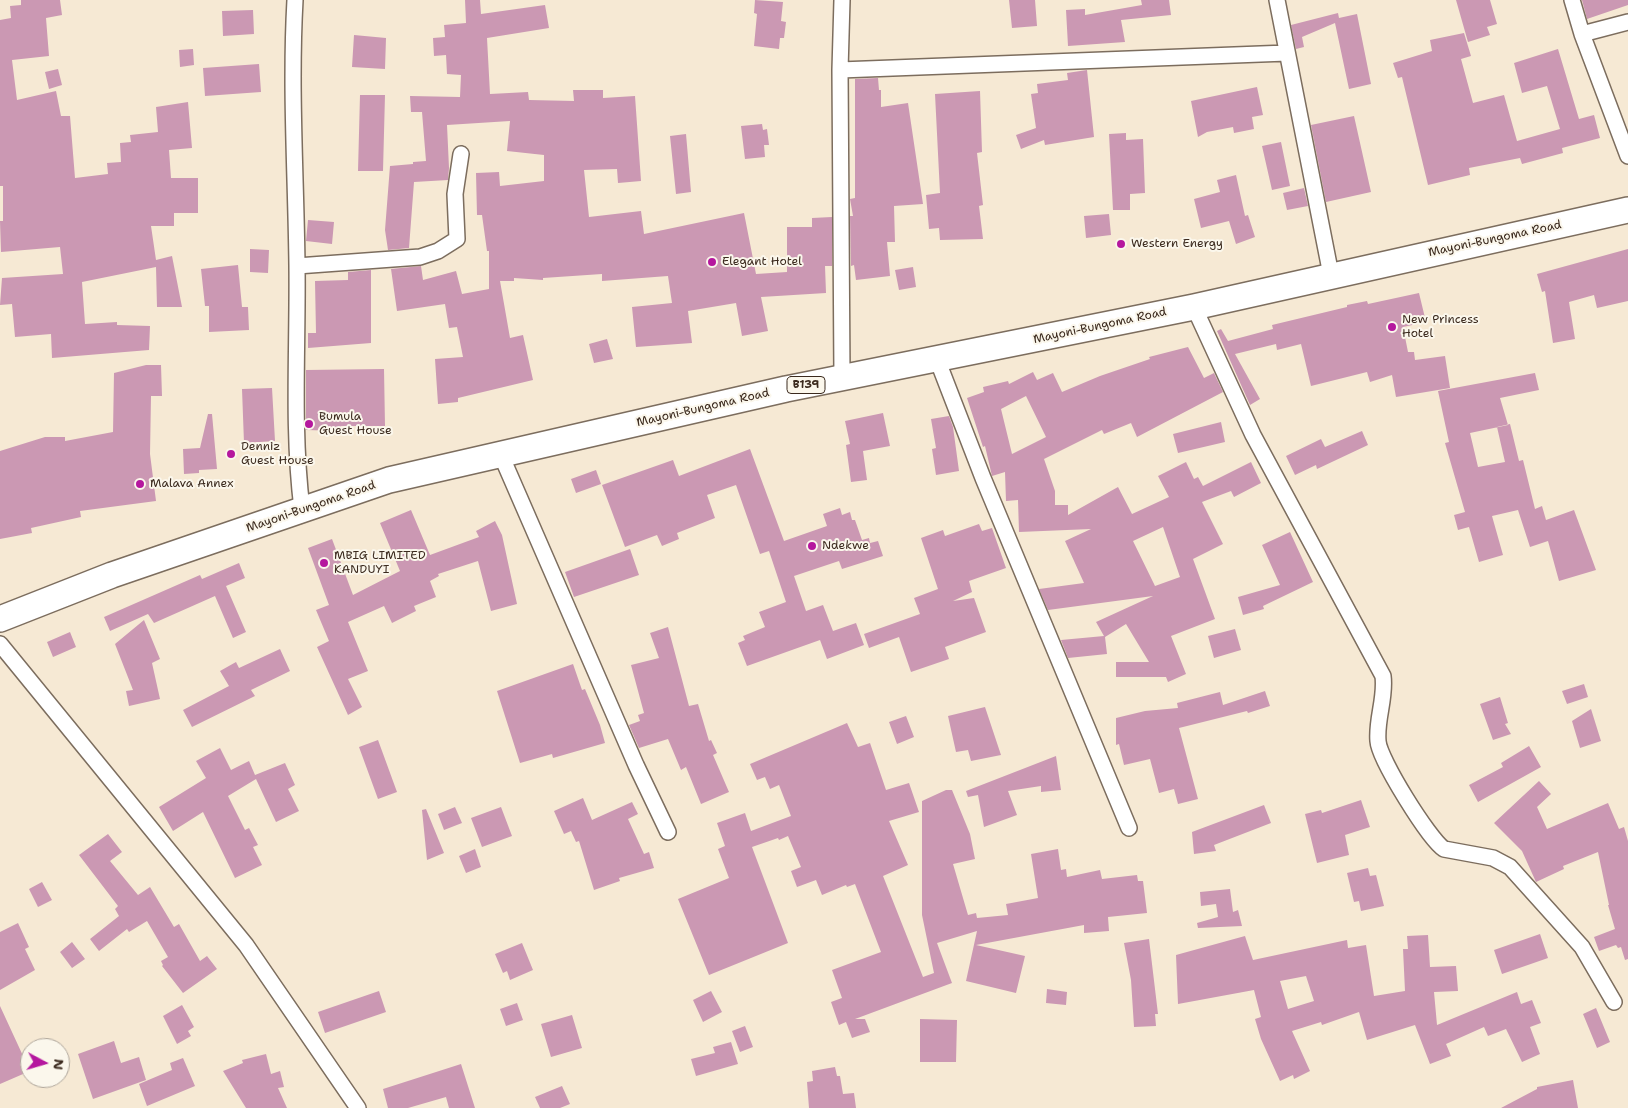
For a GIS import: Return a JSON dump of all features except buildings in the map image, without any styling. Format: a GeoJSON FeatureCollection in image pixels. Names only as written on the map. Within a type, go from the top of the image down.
{"type":"FeatureCollection","features":[{"type":"Feature","properties":{"kind":"main road","name":"Mayoni-Bungoma Road"},"geometry":{"type":"LineString","coordinates":[[0,620],[112,576],[389,480],[842,377],[1194,307],[1628,210]]}},
{"type":"Feature","properties":{"kind":"street"},"geometry":{"type":"LineString","coordinates":[[295,0],[291,62],[297,266],[295,443],[302,509]]}},
{"type":"Feature","properties":{"kind":"street"},"geometry":{"type":"LineString","coordinates":[[842,0],[840,70],[842,377]]}},
{"type":"Feature","properties":{"kind":"street"},"geometry":{"type":"LineString","coordinates":[[1277,0],[1331,275]]}},
{"type":"Feature","properties":{"kind":"street"},"geometry":{"type":"LineString","coordinates":[[1572,0],[1582,34],[1628,156]]}},
{"type":"Feature","properties":{"kind":"street"},"geometry":{"type":"LineString","coordinates":[[1582,34],[1628,22]]}},
{"type":"Feature","properties":{"kind":"street"},"geometry":{"type":"LineString","coordinates":[[840,70],[1287,53]]}},
{"type":"Feature","properties":{"kind":"street"},"geometry":{"type":"LineString","coordinates":[[297,266],[420,257],[438,251],[450,243],[457,238],[455,194],[461,154]]}},
{"type":"Feature","properties":{"kind":"street"},"geometry":{"type":"LineString","coordinates":[[1194,307],[1253,435],[1383,676],[1385,690],[1377,727],[1378,744],[1383,759],[1437,844],[1444,849],[1494,858],[1510,867],[1582,947],[1614,1002]]}},
{"type":"Feature","properties":{"kind":"street"},"geometry":{"type":"LineString","coordinates":[[937,359],[983,478],[1129,828]]}},
{"type":"Feature","properties":{"kind":"street"},"geometry":{"type":"LineString","coordinates":[[501,455],[636,765],[668,832]]}},
{"type":"Feature","properties":{"kind":"street"},"geometry":{"type":"LineString","coordinates":[[0,644],[246,946],[358,1108]]}},
{"type":"Feature","properties":{"kind":"place","name":"Western Energy"},"geometry":{"type":"Point","coordinates":[1121,244]}},
{"type":"Feature","properties":{"kind":"place","name":"Elegant Hotel"},"geometry":{"type":"Point","coordinates":[712,262]}},
{"type":"Feature","properties":{"kind":"place","name":"New Princess Hotel"},"geometry":{"type":"Point","coordinates":[1392,327]}},
{"type":"Feature","properties":{"kind":"place","name":"Bumula Guest House"},"geometry":{"type":"Point","coordinates":[309,424]}},
{"type":"Feature","properties":{"kind":"place","name":"Denniz Guest House"},"geometry":{"type":"Point","coordinates":[231,454]}},
{"type":"Feature","properties":{"kind":"place","name":"Malava Annex"},"geometry":{"type":"Point","coordinates":[140,484]}},
{"type":"Feature","properties":{"kind":"place","name":"Ndekwe"},"geometry":{"type":"Point","coordinates":[812,546]}},
{"type":"Feature","properties":{"kind":"place","name":"MBIG LIMITED KANDUYI"},"geometry":{"type":"Point","coordinates":[324,563]}}]}
